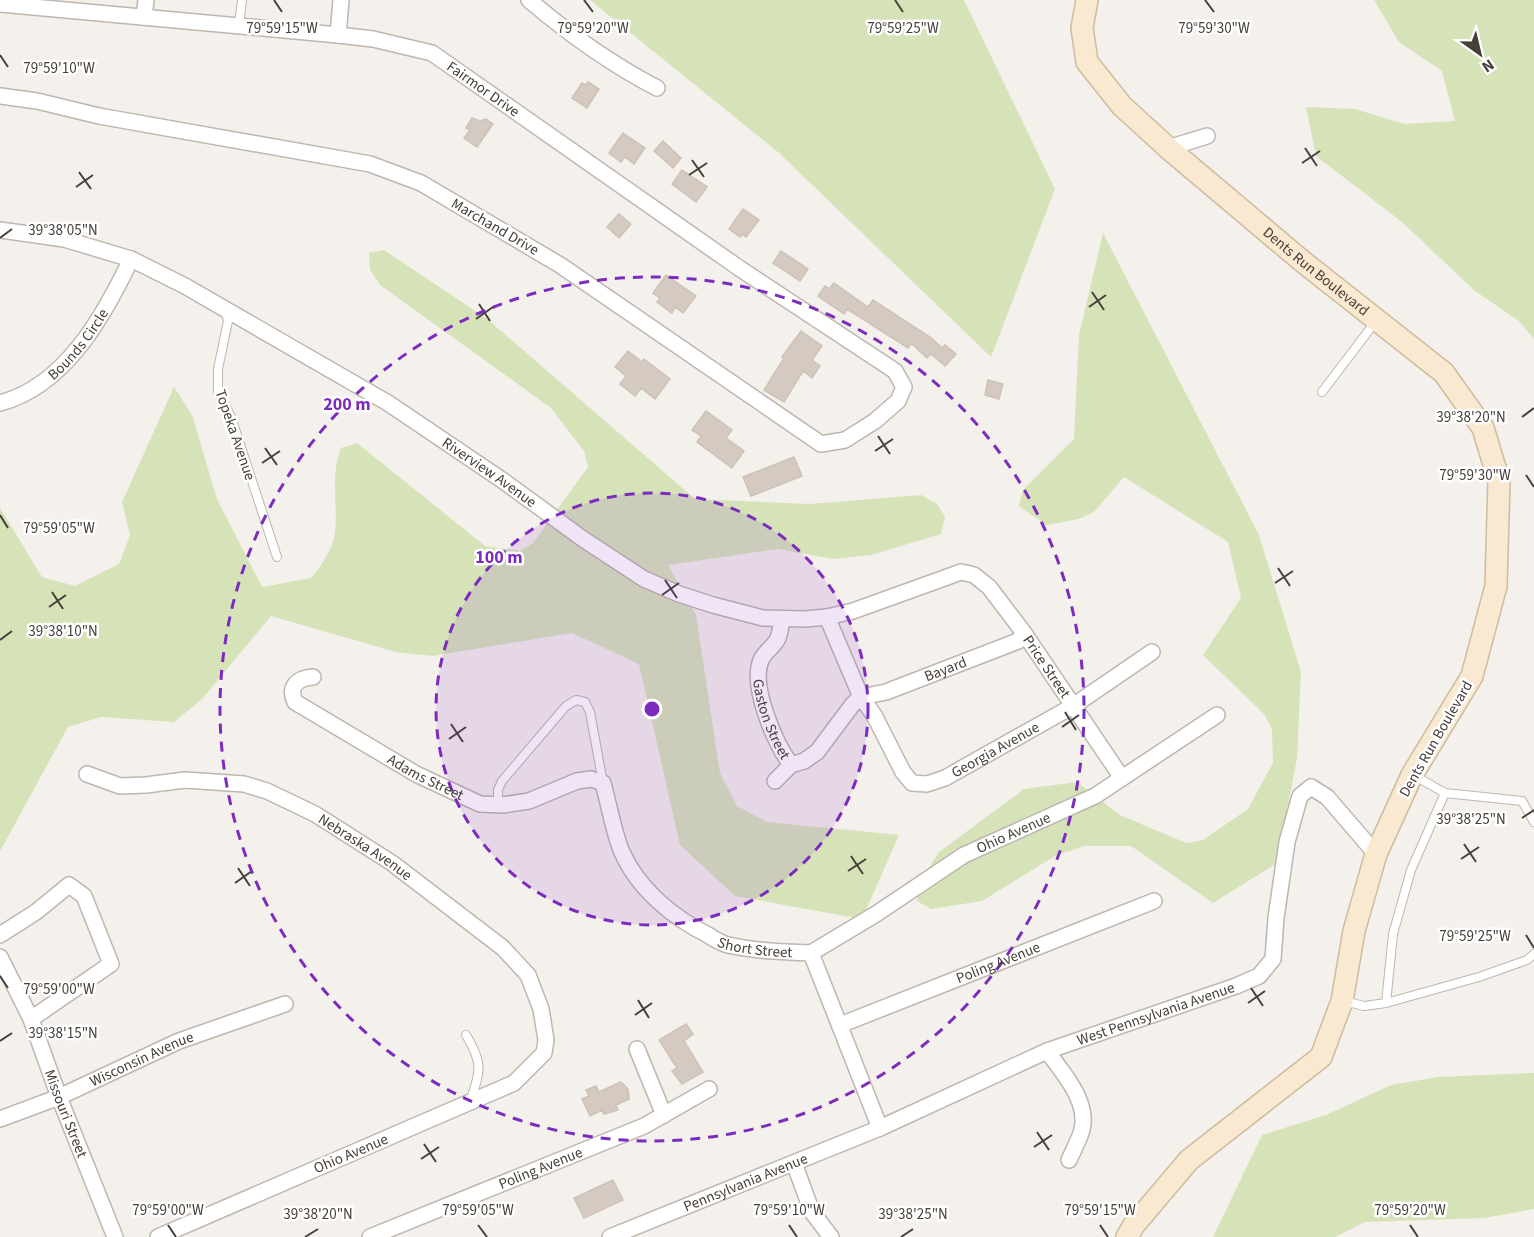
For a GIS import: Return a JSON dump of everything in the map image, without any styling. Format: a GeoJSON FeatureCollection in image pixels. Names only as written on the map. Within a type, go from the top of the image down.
{"type":"FeatureCollection","features":[{"type":"Feature","properties":{"kind":"street"},"geometry":{"type":"LineString","coordinates":[[144,17],[146,0]]}},
{"type":"Feature","properties":{"kind":"street"},"geometry":{"type":"LineString","coordinates":[[338,35],[341,0]]}},
{"type":"Feature","properties":{"kind":"street"},"geometry":{"type":"LineString","coordinates":[[529,0],[620,69],[657,88]]}},
{"type":"Feature","properties":{"kind":"street","name":"Dents Run Boulevard"},"geometry":{"type":"LineString","coordinates":[[1087,0],[1082,28],[1087,62],[1122,106],[1168,148],[1302,261],[1444,373],[1483,428],[1499,481],[1496,586],[1472,676],[1412,775],[1376,854],[1354,931],[1342,1001],[1321,1057],[1189,1160],[1134,1225],[1127,1237]]}},
{"type":"Feature","properties":{"kind":"street","name":"Fairmor Drive"},"geometry":{"type":"LineString","coordinates":[[0,4],[338,35],[373,39],[432,53],[739,268],[895,370]]}},
{"type":"Feature","properties":{"kind":"street","name":"Marchand Drive"},"geometry":{"type":"LineString","coordinates":[[0,96],[370,164],[421,183],[560,266],[822,444],[845,440],[875,421],[898,401],[904,387],[895,370]]}},
{"type":"Feature","properties":{"kind":"street"},"geometry":{"type":"LineString","coordinates":[[1168,148],[1207,136]]}},
{"type":"Feature","properties":{"kind":"street","name":"Riverview Avenue"},"geometry":{"type":"LineString","coordinates":[[0,230],[64,239],[131,259],[185,286],[388,403],[644,579],[713,605],[763,618],[782,620],[827,617],[882,602],[961,572],[974,575],[990,587]]}},
{"type":"Feature","properties":{"kind":"street","name":"Bounds Circle"},"geometry":{"type":"LineString","coordinates":[[0,403],[18,398],[56,371],[85,341],[110,302],[131,259]]}},
{"type":"Feature","properties":{"kind":"street","name":"Price Street"},"geometry":{"type":"LineString","coordinates":[[990,587],[1024,633],[1122,778]]}},
{"type":"Feature","properties":{"kind":"street"},"geometry":{"type":"LineString","coordinates":[[791,765],[804,761],[817,752],[849,709],[861,697],[827,617]]}},
{"type":"Feature","properties":{"kind":"street","name":"Gaston Street"},"geometry":{"type":"LineString","coordinates":[[775,781],[791,765],[780,749],[763,704],[758,671],[762,659],[778,640],[782,620]]}},
{"type":"Feature","properties":{"kind":"street","name":"Bayard"},"geometry":{"type":"LineString","coordinates":[[861,697],[886,692],[945,670],[1018,641],[1024,633]]}},
{"type":"Feature","properties":{"kind":"street","name":"Georgia Avenue"},"geometry":{"type":"LineString","coordinates":[[861,697],[874,715],[903,772],[912,783],[927,784],[945,778],[1073,706],[1152,652]]}},
{"type":"Feature","properties":{"kind":"street","name":"Adams Street"},"geometry":{"type":"LineString","coordinates":[[313,677],[298,680],[292,687],[295,702],[417,774],[480,804],[498,805],[529,801],[577,781],[591,779],[603,783]]}},
{"type":"Feature","properties":{"kind":"street","name":"Ohio Avenue"},"geometry":{"type":"LineString","coordinates":[[811,953],[876,914],[964,855],[1095,796],[1217,715]]}},
{"type":"Feature","properties":{"kind":"street","name":"Nebraska Avenue"},"geometry":{"type":"LineString","coordinates":[[87,774],[120,786],[185,780],[244,784],[267,791],[315,814],[382,857],[503,948],[528,975],[542,1009],[546,1040],[544,1053],[537,1060]]}},
{"type":"Feature","properties":{"kind":"street","name":"Short Street"},"geometry":{"type":"LineString","coordinates":[[603,783],[621,849],[633,872],[667,910],[695,929],[726,945],[765,951],[811,953],[880,1128]]}},
{"type":"Feature","properties":{"kind":"street","name":"West Pennsylvania Avenue"},"geometry":{"type":"LineString","coordinates":[[880,1128],[1047,1052],[1259,976],[1273,959],[1276,918],[1287,842],[1300,796],[1311,787],[1328,797],[1376,854]]}},
{"type":"Feature","properties":{"kind":"street"},"geometry":{"type":"LineString","coordinates":[[0,935],[36,912],[69,885],[84,896],[111,964],[31,1019]]}},
{"type":"Feature","properties":{"kind":"street","name":"Poling Avenue"},"geometry":{"type":"LineString","coordinates":[[840,1025],[1154,901]]}},
{"type":"Feature","properties":{"kind":"street","name":"Missouri Street"},"geometry":{"type":"LineString","coordinates":[[0,957],[31,1019],[59,1097],[115,1237]]}},
{"type":"Feature","properties":{"kind":"street","name":"Wisconsin Avenue"},"geometry":{"type":"LineString","coordinates":[[0,1119],[59,1097],[180,1041],[285,1004]]}},
{"type":"Feature","properties":{"kind":"street"},"geometry":{"type":"LineString","coordinates":[[637,1049],[664,1115]]}},
{"type":"Feature","properties":{"kind":"street"},"geometry":{"type":"LineString","coordinates":[[1047,1052],[1076,1094],[1082,1112],[1082,1130],[1069,1160]]}},
{"type":"Feature","properties":{"kind":"street","name":"Ohio Avenue"},"geometry":{"type":"LineString","coordinates":[[158,1237],[514,1083],[537,1060]]}},
{"type":"Feature","properties":{"kind":"street","name":"Poling Avenue"},"geometry":{"type":"LineString","coordinates":[[370,1237],[644,1126],[708,1089]]}},
{"type":"Feature","properties":{"kind":"street","name":"Pennsylvania Avenue"},"geometry":{"type":"LineString","coordinates":[[610,1237],[880,1128]]}},
{"type":"Feature","properties":{"kind":"street"},"geometry":{"type":"LineString","coordinates":[[794,1162],[812,1212],[831,1237]]}},
{"type":"Feature","properties":{"kind":"lane"},"geometry":{"type":"LineString","coordinates":[[239,26],[242,0]]}},
{"type":"Feature","properties":{"kind":"lane","name":"Topeka Avenue"},"geometry":{"type":"LineString","coordinates":[[225,309],[228,321],[218,369],[218,391],[231,417],[277,557]]}},
{"type":"Feature","properties":{"kind":"lane"},"geometry":{"type":"LineString","coordinates":[[1322,392],[1376,320]]}},
{"type":"Feature","properties":{"kind":"lane"},"geometry":{"type":"LineString","coordinates":[[498,805],[498,790],[502,781],[566,706],[576,700],[585,702],[590,712],[603,783]]}},
{"type":"Feature","properties":{"kind":"lane"},"geometry":{"type":"LineString","coordinates":[[1412,775],[1445,793],[1522,801],[1534,822]]}},
{"type":"Feature","properties":{"kind":"lane"},"geometry":{"type":"LineString","coordinates":[[1386,1003],[1393,934],[1408,881],[1445,793]]}},
{"type":"Feature","properties":{"kind":"lane"},"geometry":{"type":"LineString","coordinates":[[1342,1001],[1364,1006],[1386,1003],[1479,978],[1527,960],[1534,954]]}},
{"type":"Feature","properties":{"kind":"lane"},"geometry":{"type":"LineString","coordinates":[[466,1035],[478,1055],[479,1077],[469,1102]]}},
{"type":"Feature","properties":{"kind":"green space"},"geometry":{"type":"Polygon","coordinates":[[[590,0],[964,0],[1055,189],[991,357],[778,152],[590,0]]]}},
{"type":"Feature","properties":{"kind":"green space"},"geometry":{"type":"Polygon","coordinates":[[[1374,0],[1534,0],[1534,339],[1519,321],[1475,291],[1402,222],[1316,156],[1306,107],[1355,109],[1404,124],[1455,121],[1442,71],[1399,42],[1374,0]]]}},
{"type":"Feature","properties":{"kind":"green space"},"geometry":{"type":"Polygon","coordinates":[[[1103,233],[1259,535],[1301,672],[1297,758],[1277,863],[1213,903],[1131,846],[1084,846],[1055,856],[982,901],[931,909],[917,901],[920,882],[939,852],[1024,789],[1077,782],[1120,815],[1186,843],[1203,840],[1248,809],[1273,763],[1272,729],[1264,714],[1203,655],[1241,598],[1228,542],[1124,477],[1095,511],[1079,519],[1046,525],[1019,506],[1023,490],[1074,439],[1079,335],[1103,233]]]}},
{"type":"Feature","properties":{"kind":"green space"},"geometry":{"type":"Polygon","coordinates":[[[384,250],[486,318],[695,499],[809,504],[921,495],[937,504],[945,517],[941,534],[871,555],[833,559],[778,549],[668,565],[696,615],[720,773],[737,806],[767,822],[899,835],[862,919],[735,896],[680,845],[639,664],[572,633],[432,656],[396,652],[271,616],[202,699],[174,722],[101,717],[68,727],[0,851],[0,508],[42,577],[75,586],[119,564],[130,535],[122,502],[174,387],[192,415],[217,499],[262,587],[311,578],[326,557],[335,533],[335,479],[341,448],[357,443],[485,546],[520,551],[533,543],[588,467],[584,451],[551,408],[380,285],[370,270],[369,253],[384,250]]]}},
{"type":"Feature","properties":{"kind":"green space"},"geometry":{"type":"Polygon","coordinates":[[[1534,1073],[1534,1209],[1484,1218],[1365,1222],[1335,1237],[1213,1237],[1262,1135],[1326,1115],[1391,1085],[1439,1077],[1534,1073]]]}},
{"type":"Feature","properties":{"kind":"building"},"geometry":{"type":"Polygon","coordinates":[[[588,82],[599,89],[587,108],[572,98],[582,83],[586,85],[588,82]]]}},
{"type":"Feature","properties":{"kind":"building"},"geometry":{"type":"Polygon","coordinates":[[[472,118],[480,121],[486,119],[493,124],[477,147],[464,138],[470,130],[466,128],[472,118]]]}},
{"type":"Feature","properties":{"kind":"building"},"geometry":{"type":"Polygon","coordinates":[[[623,133],[645,148],[634,164],[625,157],[621,162],[609,153],[623,133]]]}},
{"type":"Feature","properties":{"kind":"building"},"geometry":{"type":"Polygon","coordinates":[[[663,141],[681,158],[673,168],[654,151],[663,141]]]}},
{"type":"Feature","properties":{"kind":"building"},"geometry":{"type":"Polygon","coordinates":[[[682,170],[707,187],[696,202],[672,184],[682,170]]]}},
{"type":"Feature","properties":{"kind":"building"},"geometry":{"type":"Polygon","coordinates":[[[743,209],[759,220],[746,237],[742,234],[740,237],[729,229],[743,209]]]}},
{"type":"Feature","properties":{"kind":"building"},"geometry":{"type":"Polygon","coordinates":[[[619,214],[631,224],[619,238],[607,227],[619,214]]]}},
{"type":"Feature","properties":{"kind":"building"},"geometry":{"type":"Polygon","coordinates":[[[781,251],[808,269],[800,281],[773,263],[781,251]]]}},
{"type":"Feature","properties":{"kind":"building"},"geometry":{"type":"Polygon","coordinates":[[[666,275],[696,296],[683,313],[675,307],[672,313],[657,302],[660,298],[653,293],[666,275]]]}},
{"type":"Feature","properties":{"kind":"building"},"geometry":{"type":"Polygon","coordinates":[[[834,283],[868,307],[873,300],[930,337],[942,348],[945,345],[956,354],[945,366],[931,354],[927,358],[911,343],[908,348],[847,309],[844,314],[818,296],[825,286],[829,289],[834,283]]]}},
{"type":"Feature","properties":{"kind":"building"},"geometry":{"type":"Polygon","coordinates":[[[801,331],[822,346],[812,360],[820,366],[812,378],[803,371],[784,402],[764,390],[784,358],[782,357],[801,331]]]}},
{"type":"Feature","properties":{"kind":"building"},"geometry":{"type":"Polygon","coordinates":[[[628,351],[642,362],[644,359],[670,379],[655,399],[641,388],[635,396],[620,384],[626,376],[615,367],[628,351]]]}},
{"type":"Feature","properties":{"kind":"building"},"geometry":{"type":"Polygon","coordinates":[[[988,380],[1003,384],[999,399],[985,395],[988,380]]]}},
{"type":"Feature","properties":{"kind":"building"},"geometry":{"type":"Polygon","coordinates":[[[706,411],[732,430],[726,438],[744,451],[732,468],[697,442],[701,436],[692,430],[706,411]]]}},
{"type":"Feature","properties":{"kind":"building"},"geometry":{"type":"Polygon","coordinates":[[[794,457],[802,476],[751,496],[743,477],[794,457]]]}},
{"type":"Feature","properties":{"kind":"building"},"geometry":{"type":"Polygon","coordinates":[[[686,1024],[693,1034],[684,1041],[703,1072],[682,1084],[672,1071],[677,1068],[659,1040],[686,1024]]]}},
{"type":"Feature","properties":{"kind":"building"},"geometry":{"type":"Polygon","coordinates":[[[621,1082],[628,1089],[629,1099],[616,1105],[618,1110],[604,1114],[602,1110],[590,1116],[582,1099],[589,1096],[586,1090],[596,1086],[599,1092],[621,1082]]]}},
{"type":"Feature","properties":{"kind":"building"},"geometry":{"type":"Polygon","coordinates":[[[613,1180],[623,1200],[584,1218],[574,1198],[613,1180]]]}}]}
